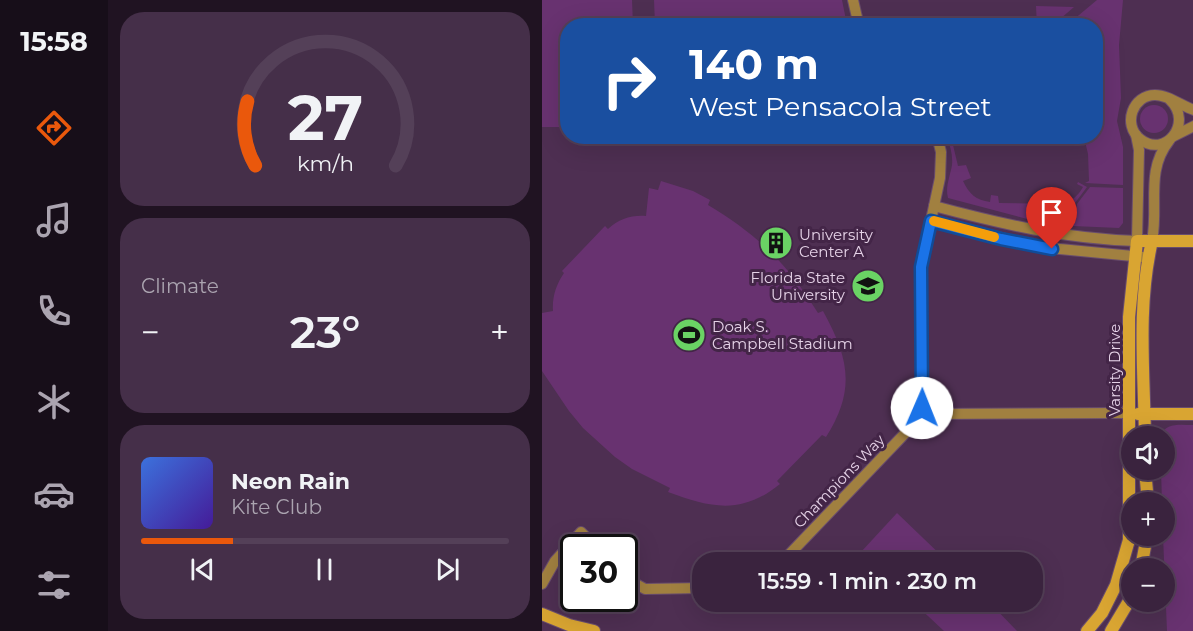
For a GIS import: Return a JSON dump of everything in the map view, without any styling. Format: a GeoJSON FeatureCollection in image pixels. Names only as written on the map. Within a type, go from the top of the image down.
{"type":"FeatureCollection","features":[{"type":"Feature","properties":{"kind":"main road"},"geometry":{"type":"LineString","coordinates":[[1138,241],[1193,241]]}},
{"type":"Feature","properties":{"kind":"main road","name":"Varsity Drive"},"geometry":{"type":"LineString","coordinates":[[1087,631],[1102,613],[1116,585],[1129,540],[1129,317],[1138,241]]}},
{"type":"Feature","properties":{"kind":"main road","name":"Varsity Drive"},"geometry":{"type":"LineString","coordinates":[[1145,426],[1143,318],[1148,257],[1152,241]]}},
{"type":"Feature","properties":{"kind":"main road"},"geometry":{"type":"LineString","coordinates":[[1129,413],[1193,414]]}},
{"type":"Feature","properties":{"kind":"main road"},"geometry":{"type":"LineString","coordinates":[[1111,631],[1122,612]]}},
{"type":"Feature","properties":{"kind":"main road"},"geometry":{"type":"LineString","coordinates":[[542,614],[569,625],[594,631]]}},
{"type":"Feature","properties":{"kind":"street"},"geometry":{"type":"LineString","coordinates":[[853,0],[857,18]]}},
{"type":"Feature","properties":{"kind":"street"},"geometry":{"type":"LineString","coordinates":[[1193,110],[1162,96],[1152,95],[1138,103],[1132,113],[1131,121],[1136,135],[1146,142],[1155,144],[1172,138],[1193,126]]}},
{"type":"Feature","properties":{"kind":"street"},"geometry":{"type":"LineString","coordinates":[[1170,100],[1177,107],[1180,116],[1179,128],[1172,138]]}},
{"type":"Feature","properties":{"kind":"street","name":"Varsity Drive"},"geometry":{"type":"LineString","coordinates":[[1136,135],[1139,150],[1138,241]]}},
{"type":"Feature","properties":{"kind":"street","name":"Varsity Drive"},"geometry":{"type":"LineString","coordinates":[[1152,241],[1155,168],[1160,153],[1172,138]]}},
{"type":"Feature","properties":{"kind":"street"},"geometry":{"type":"LineString","coordinates":[[939,144],[942,164],[921,267],[923,395],[920,414],[1129,413]]}},
{"type":"Feature","properties":{"kind":"street"},"geometry":{"type":"LineString","coordinates":[[934,206],[1051,234],[1138,241]]}},
{"type":"Feature","properties":{"kind":"street"},"geometry":{"type":"LineString","coordinates":[[931,221],[1039,247],[1148,257]]}},
{"type":"Feature","properties":{"kind":"street","name":"Champions Way"},"geometry":{"type":"LineString","coordinates":[[791,552],[920,414]]}},
{"type":"Feature","properties":{"kind":"street"},"geometry":{"type":"LineString","coordinates":[[542,584],[560,555]]}},
{"type":"Feature","properties":{"kind":"street"},"geometry":{"type":"LineString","coordinates":[[638,585],[645,589],[692,588]]}},
{"type":"Feature","properties":{"kind":"shaded area"},"geometry":{"type":"Polygon","coordinates":[[[542,0],[632,0],[633,18],[560,18],[560,127],[542,127],[542,0]]]}},
{"type":"Feature","properties":{"kind":"shaded area"},"geometry":{"type":"Polygon","coordinates":[[[654,0],[842,0],[846,18],[655,18],[654,0]]]}},
{"type":"Feature","properties":{"kind":"shaded area"},"geometry":{"type":"Polygon","coordinates":[[[1097,0],[1123,0],[1119,45],[1121,98],[1117,121],[1123,147],[1123,185],[1085,183],[1089,181],[1086,144],[1103,144],[1103,18],[1075,18],[1097,0]]]}},
{"type":"Feature","properties":{"kind":"shaded area"},"geometry":{"type":"Polygon","coordinates":[[[1036,6],[1074,7],[1061,18],[1037,18],[1036,6]]]}},
{"type":"Feature","properties":{"kind":"shaded area"},"geometry":{"type":"Polygon","coordinates":[[[1154,105],[1164,109],[1168,119],[1164,129],[1154,133],[1144,129],[1140,119],[1144,109],[1154,105]]]}},
{"type":"Feature","properties":{"kind":"shaded area"},"geometry":{"type":"Polygon","coordinates":[[[949,144],[956,144],[953,145],[958,166],[966,165],[971,178],[963,181],[970,193],[981,200],[990,202],[991,195],[998,196],[999,203],[1061,204],[1071,200],[1079,193],[1083,187],[1077,184],[1078,182],[1087,187],[1075,203],[1070,225],[1027,219],[948,198],[947,186],[952,165],[949,144]]]}},
{"type":"Feature","properties":{"kind":"shaded area","name":"Doak S. Campbell Stadium"},"geometry":{"type":"Polygon","coordinates":[[[661,181],[693,191],[710,200],[708,205],[757,239],[783,265],[818,313],[823,311],[839,344],[846,374],[842,404],[836,420],[826,437],[822,435],[777,481],[780,484],[753,501],[726,506],[712,505],[668,492],[670,488],[632,469],[583,428],[542,371],[542,313],[553,311],[555,291],[564,273],[562,271],[605,226],[608,229],[626,218],[646,216],[649,188],[658,190],[661,181]]]}},
{"type":"Feature","properties":{"kind":"shaded area"},"geometry":{"type":"Polygon","coordinates":[[[1090,187],[1123,188],[1123,223],[1119,228],[1073,226],[1077,204],[1090,187]]]}},
{"type":"Feature","properties":{"kind":"shaded area"},"geometry":{"type":"Polygon","coordinates":[[[1193,425],[1193,631],[1167,631],[1166,612],[1175,612],[1175,558],[1164,558],[1163,546],[1175,546],[1175,492],[1162,492],[1161,480],[1175,480],[1175,426],[1170,426],[1193,425]]]}},
{"type":"Feature","properties":{"kind":"shaded area"},"geometry":{"type":"Polygon","coordinates":[[[897,513],[938,552],[861,552],[897,513]]]}},
{"type":"Feature","properties":{"kind":"shaded area"},"geometry":{"type":"Polygon","coordinates":[[[924,612],[999,612],[1017,631],[944,631],[924,612]]]}},
{"type":"Feature","properties":{"kind":"slow traffic"},"geometry":{"type":"LineString","coordinates":[[934,221],[994,237]]}},
{"type":"Feature","properties":{"kind":"place","name":"University Center A"},"geometry":{"type":"Point","coordinates":[776,243]}},
{"type":"Feature","properties":{"kind":"place","name":"Florida State University"},"geometry":{"type":"Point","coordinates":[868,286]}},
{"type":"Feature","properties":{"kind":"place","name":"Doak S. Campbell Stadium"},"geometry":{"type":"Point","coordinates":[689,335]}},
{"type":"Feature","properties":{"kind":"route"},"geometry":{"type":"LineString","coordinates":[[922,408],[921,267],[931,221],[1052,249]]}}]}
